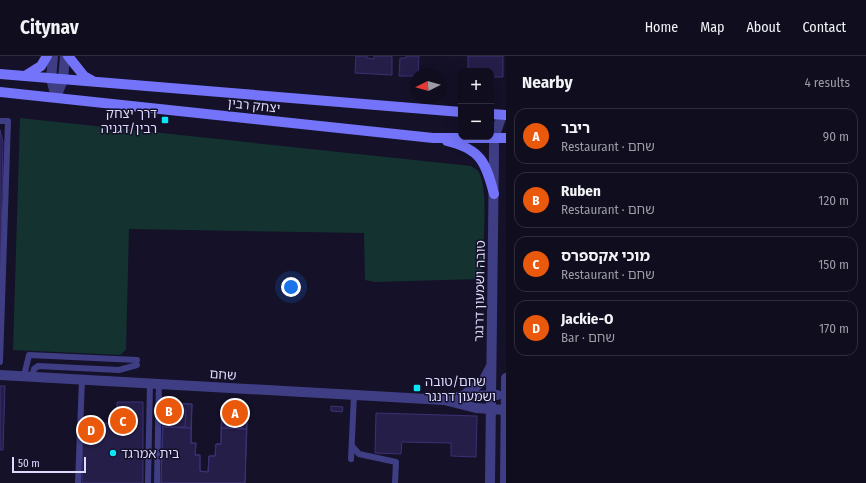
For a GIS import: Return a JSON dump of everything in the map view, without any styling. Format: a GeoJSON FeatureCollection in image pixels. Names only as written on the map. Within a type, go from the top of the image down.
{"type":"FeatureCollection","features":[{"type":"Feature","properties":{"kind":"main road"},"geometry":{"type":"LineString","coordinates":[[25,76],[40,66],[47,56]]}},
{"type":"Feature","properties":{"kind":"main road"},"geometry":{"type":"LineString","coordinates":[[68,56],[84,76],[97,83]]}},
{"type":"Feature","properties":{"kind":"main road","name":"יצחק רבין"},"geometry":{"type":"LineString","coordinates":[[0,74],[458,112]]}},
{"type":"Feature","properties":{"kind":"main road","name":"יצחק רבין"},"geometry":{"type":"LineString","coordinates":[[0,92],[433,138],[458,138]]}},
{"type":"Feature","properties":{"kind":"main road"},"geometry":{"type":"LineString","coordinates":[[494,114],[504,115]]}},
{"type":"Feature","properties":{"kind":"main road"},"geometry":{"type":"LineString","coordinates":[[433,138],[462,146],[480,158],[488,172],[494,194]]}},
{"type":"Feature","properties":{"kind":"main road","name":"יצחק רבין"},"geometry":{"type":"LineString","coordinates":[[494,138],[506,138]]}},
{"type":"Feature","properties":{"kind":"street"},"geometry":{"type":"LineString","coordinates":[[53,56],[51,79],[56,97]]}},
{"type":"Feature","properties":{"kind":"street"},"geometry":{"type":"LineString","coordinates":[[56,97],[63,80],[65,56]]}},
{"type":"Feature","properties":{"kind":"street"},"geometry":{"type":"LineString","coordinates":[[504,115],[506,128]]}},
{"type":"Feature","properties":{"kind":"street","name":"טובה ושמעון דרנגר"},"geometry":{"type":"LineString","coordinates":[[494,138],[504,115]]}},
{"type":"Feature","properties":{"kind":"street","name":"טובה ושמעון דרנגר"},"geometry":{"type":"LineString","coordinates":[[490,483],[494,140]]}},
{"type":"Feature","properties":{"kind":"street"},"geometry":{"type":"LineString","coordinates":[[461,396],[483,381],[492,365]]}},
{"type":"Feature","properties":{"kind":"street","name":"שחם"},"geometry":{"type":"LineString","coordinates":[[0,375],[444,400],[465,406],[506,410]]}},
{"type":"Feature","properties":{"kind":"street"},"geometry":{"type":"LineString","coordinates":[[505,483],[506,378]]}},
{"type":"Feature","properties":{"kind":"street","name":"שחם"},"geometry":{"type":"LineString","coordinates":[[444,400],[461,396],[506,396]]}},
{"type":"Feature","properties":{"kind":"lane"},"geometry":{"type":"LineString","coordinates":[[0,120],[8,120],[0,362]]}},
{"type":"Feature","properties":{"kind":"lane"},"geometry":{"type":"LineString","coordinates":[[29,355],[137,362],[119,370],[38,366],[28,376],[29,355]]}},
{"type":"Feature","properties":{"kind":"lane"},"geometry":{"type":"LineString","coordinates":[[78,483],[82,379]]}},
{"type":"Feature","properties":{"kind":"lane"},"geometry":{"type":"LineString","coordinates":[[148,483],[154,383]]}},
{"type":"Feature","properties":{"kind":"lane"},"geometry":{"type":"LineString","coordinates":[[154,383],[157,483]]}},
{"type":"Feature","properties":{"kind":"lane"},"geometry":{"type":"LineString","coordinates":[[351,459],[354,395]]}},
{"type":"Feature","properties":{"kind":"lane"},"geometry":{"type":"LineString","coordinates":[[352,446],[360,454],[396,462],[395,483]]}},
{"type":"Feature","properties":{"kind":"green space"},"geometry":{"type":"Polygon","coordinates":[[[20,118],[471,166],[478,171],[482,179],[484,191],[481,279],[375,282],[365,280],[364,233],[129,229],[126,350],[120,355],[13,350],[20,118]]]}},
{"type":"Feature","properties":{"kind":"building"},"geometry":{"type":"Polygon","coordinates":[[[356,56],[367,56],[367,58],[374,59],[374,56],[392,56],[392,75],[355,73],[356,56]]]}},
{"type":"Feature","properties":{"kind":"building"},"geometry":{"type":"Polygon","coordinates":[[[406,56],[419,56],[418,68],[410,68],[410,76],[399,76],[400,58],[406,58],[406,56]]]}},
{"type":"Feature","properties":{"kind":"building"},"geometry":{"type":"Polygon","coordinates":[[[468,56],[503,56],[503,77],[494,77],[494,68],[468,68],[468,56]]]}},
{"type":"Feature","properties":{"kind":"building"},"geometry":{"type":"Polygon","coordinates":[[[0,130],[3,142],[0,293],[0,130]]]}},
{"type":"Feature","properties":{"kind":"building"},"geometry":{"type":"Polygon","coordinates":[[[0,386],[5,386],[3,450],[0,450],[0,386]]]}},
{"type":"Feature","properties":{"kind":"building","name":"בית אמרגד"},"geometry":{"type":"Polygon","coordinates":[[[117,402],[143,402],[143,483],[82,483],[83,423],[117,423],[117,402]]]}},
{"type":"Feature","properties":{"kind":"building"},"geometry":{"type":"Polygon","coordinates":[[[163,403],[192,404],[191,443],[196,443],[195,455],[200,455],[200,471],[208,472],[209,456],[215,456],[216,444],[221,444],[222,406],[247,407],[245,483],[161,483],[163,403]]]}},
{"type":"Feature","properties":{"kind":"building"},"geometry":{"type":"Polygon","coordinates":[[[163,403],[192,404],[191,428],[163,427],[163,403]]]}},
{"type":"Feature","properties":{"kind":"building"},"geometry":{"type":"Polygon","coordinates":[[[222,406],[247,407],[247,429],[221,428],[222,406]]]}},
{"type":"Feature","properties":{"kind":"building"},"geometry":{"type":"Polygon","coordinates":[[[331,406],[343,407],[342,412],[331,411],[331,406]]]}},
{"type":"Feature","properties":{"kind":"building"},"geometry":{"type":"Polygon","coordinates":[[[169,409],[186,410],[185,427],[169,427],[169,409]]]}},
{"type":"Feature","properties":{"kind":"building"},"geometry":{"type":"Polygon","coordinates":[[[227,413],[242,413],[241,429],[227,428],[227,413]]]}},
{"type":"Feature","properties":{"kind":"building"},"geometry":{"type":"Polygon","coordinates":[[[376,413],[477,416],[476,457],[451,456],[451,443],[402,442],[401,454],[375,453],[376,413]]]}},
{"type":"Feature","properties":{"kind":"building"},"geometry":{"type":"Polygon","coordinates":[[[163,427],[191,428],[191,443],[196,443],[195,455],[200,455],[200,471],[208,472],[209,456],[215,456],[216,444],[221,444],[221,428],[247,429],[245,483],[161,483],[163,427]]]}},
{"type":"Feature","properties":{"kind":"place","name":"דרך יצחק רבין/דגניה"},"geometry":{"type":"Point","coordinates":[165,120]}},
{"type":"Feature","properties":{"kind":"place","name":"שחם/טובה ושמעון דרנגר"},"geometry":{"type":"Point","coordinates":[417,388]}},
{"type":"Feature","properties":{"kind":"place","name":"Ruben"},"geometry":{"type":"Point","coordinates":[169,411]}},
{"type":"Feature","properties":{"kind":"place","name":"ריבר"},"geometry":{"type":"Point","coordinates":[235,413]}},
{"type":"Feature","properties":{"kind":"place","name":"מוכי אקספרס"},"geometry":{"type":"Point","coordinates":[123,421]}},
{"type":"Feature","properties":{"kind":"place","name":"Jackie-O"},"geometry":{"type":"Point","coordinates":[91,430]}},
{"type":"Feature","properties":{"kind":"place","name":"בית אמרגד"},"geometry":{"type":"Point","coordinates":[113,453]}}]}
